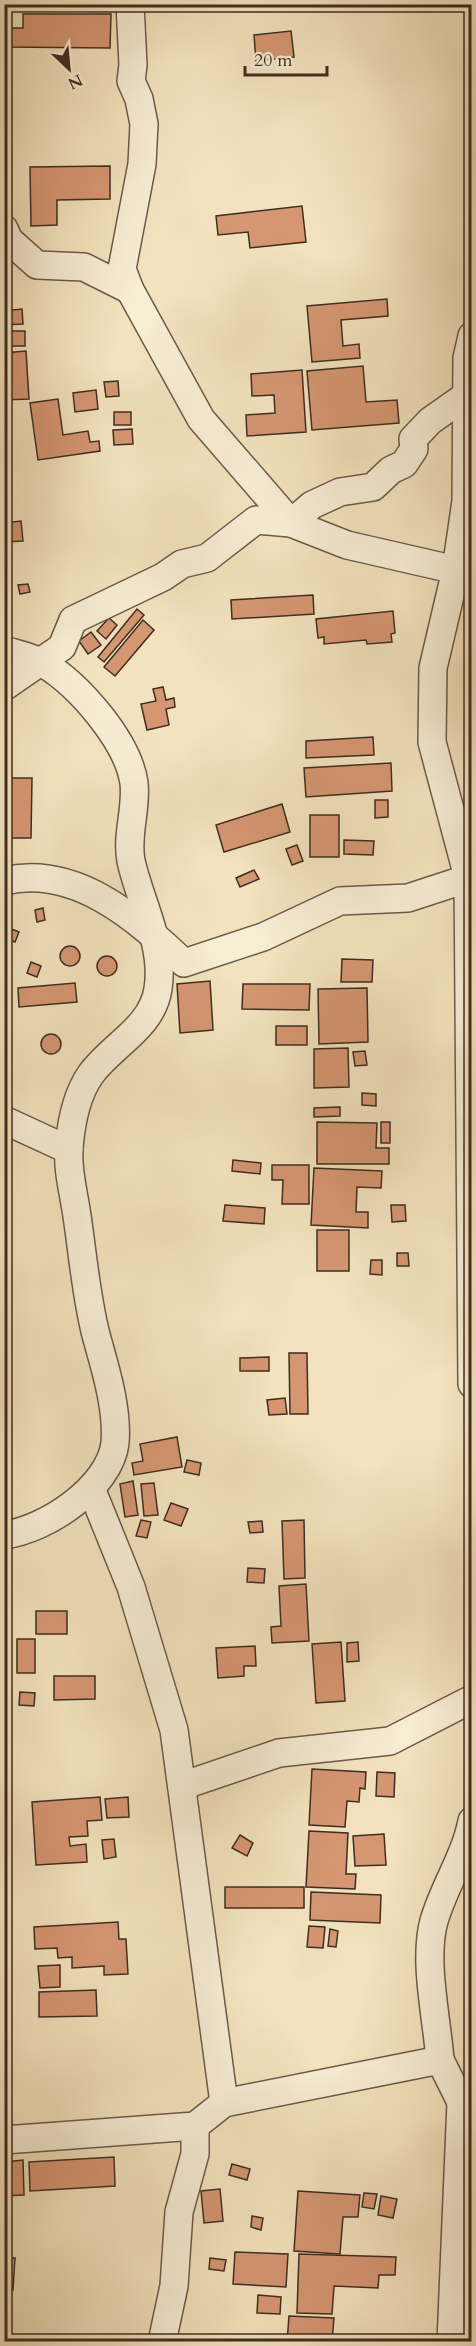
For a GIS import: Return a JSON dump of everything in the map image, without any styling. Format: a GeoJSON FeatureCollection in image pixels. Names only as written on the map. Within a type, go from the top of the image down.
{"type":"FeatureCollection","features":[{"type":"Feature","properties":{"kind":"street"},"geometry":{"type":"LineString","coordinates":[[130,4],[133,65],[130,81],[139,99],[144,124],[141,164],[122,269],[130,290],[201,419],[291,523]]}},
{"type":"Feature","properties":{"kind":"street"},"geometry":{"type":"LineString","coordinates":[[4,229],[9,240],[37,265],[84,267],[130,290]]}},
{"type":"Feature","properties":{"kind":"street"},"geometry":{"type":"LineString","coordinates":[[471,336],[467,358],[464,574],[433,668],[432,742],[470,877],[471,1384]]}},
{"type":"Feature","properties":{"kind":"street"},"geometry":{"type":"LineString","coordinates":[[291,523],[312,505],[340,492],[373,488],[391,470],[404,464],[414,450],[413,439],[430,421],[467,395]]}},
{"type":"Feature","properties":{"kind":"street"},"geometry":{"type":"LineString","coordinates":[[4,687],[43,662],[62,646],[73,620],[163,577],[182,564],[207,558],[256,520],[291,523],[347,545],[464,574]]}},
{"type":"Feature","properties":{"kind":"street"},"geometry":{"type":"LineString","coordinates":[[4,650],[43,662],[70,684],[93,708],[129,762],[134,784],[131,858],[153,934],[157,954],[158,989],[148,1016],[91,1074],[78,1096],[69,1150],[82,1266],[114,1416],[115,1443],[109,1467],[72,1505],[18,1533],[4,1535]]}},
{"type":"Feature","properties":{"kind":"street"},"geometry":{"type":"LineString","coordinates":[[4,881],[22,877],[65,882],[111,903],[153,934],[184,963],[263,937],[340,901],[408,898],[470,877]]}},
{"type":"Feature","properties":{"kind":"street"},"geometry":{"type":"LineString","coordinates":[[4,1120],[69,1150]]}},
{"type":"Feature","properties":{"kind":"street"},"geometry":{"type":"LineString","coordinates":[[91,1488],[150,1641],[174,1730],[224,2103]]}},
{"type":"Feature","properties":{"kind":"street"},"geometry":{"type":"LineString","coordinates":[[182,1786],[279,1753],[390,1741],[471,1699]]}},
{"type":"Feature","properties":{"kind":"street"},"geometry":{"type":"LineString","coordinates":[[451,2342],[466,2102],[440,2060],[430,1950],[434,1923],[443,1895],[459,1865],[471,1821]]}},
{"type":"Feature","properties":{"kind":"street"},"geometry":{"type":"LineString","coordinates":[[4,2140],[195,2126],[224,2103],[440,2060]]}},
{"type":"Feature","properties":{"kind":"street"},"geometry":{"type":"LineString","coordinates":[[162,2342],[174,2286],[179,2212],[195,2154],[195,2126]]}},
{"type":"Feature","properties":{"kind":"building"},"geometry":{"type":"Polygon","coordinates":[[[23,14],[111,14],[110,48],[4,47],[4,28],[23,28],[23,14]]]}},
{"type":"Feature","properties":{"kind":"building"},"geometry":{"type":"Polygon","coordinates":[[[291,31],[294,57],[256,61],[254,35],[291,31]]]}},
{"type":"Feature","properties":{"kind":"building"},"geometry":{"type":"Polygon","coordinates":[[[110,166],[110,199],[57,200],[57,225],[31,226],[30,167],[110,166]]]}},
{"type":"Feature","properties":{"kind":"building"},"geometry":{"type":"Polygon","coordinates":[[[302,206],[306,242],[250,248],[248,232],[218,235],[216,216],[302,206]]]}},
{"type":"Feature","properties":{"kind":"building"},"geometry":{"type":"Polygon","coordinates":[[[387,299],[388,316],[341,320],[343,346],[359,344],[360,358],[312,362],[307,306],[387,299]]]}},
{"type":"Feature","properties":{"kind":"building"},"geometry":{"type":"Polygon","coordinates":[[[22,309],[23,324],[4,325],[4,311],[22,309]]]}},
{"type":"Feature","properties":{"kind":"building"},"geometry":{"type":"Polygon","coordinates":[[[7,331],[25,331],[25,346],[7,346],[7,331]]]}},
{"type":"Feature","properties":{"kind":"building"},"geometry":{"type":"Polygon","coordinates":[[[26,351],[29,399],[4,400],[4,353],[26,351]]]}},
{"type":"Feature","properties":{"kind":"building"},"geometry":{"type":"Polygon","coordinates":[[[363,366],[366,402],[397,400],[399,423],[312,430],[307,371],[363,366]]]}},
{"type":"Feature","properties":{"kind":"building"},"geometry":{"type":"Polygon","coordinates":[[[302,370],[306,432],[247,436],[246,415],[275,413],[274,395],[252,396],[251,374],[302,370]]]}},
{"type":"Feature","properties":{"kind":"building"},"geometry":{"type":"Polygon","coordinates":[[[118,381],[119,396],[106,397],[104,382],[118,381]]]}},
{"type":"Feature","properties":{"kind":"building"},"geometry":{"type":"Polygon","coordinates":[[[96,390],[98,409],[75,412],[73,393],[96,390]]]}},
{"type":"Feature","properties":{"kind":"building"},"geometry":{"type":"Polygon","coordinates":[[[58,399],[63,435],[88,431],[90,442],[99,441],[100,451],[38,460],[30,403],[58,399]]]}},
{"type":"Feature","properties":{"kind":"building"},"geometry":{"type":"Polygon","coordinates":[[[114,412],[131,412],[131,425],[114,425],[114,412]]]}},
{"type":"Feature","properties":{"kind":"building"},"geometry":{"type":"Polygon","coordinates":[[[132,429],[133,444],[114,445],[113,430],[132,429]]]}},
{"type":"Feature","properties":{"kind":"building"},"geometry":{"type":"Polygon","coordinates":[[[21,521],[23,541],[6,542],[8,553],[4,553],[4,523],[21,521]]]}},
{"type":"Feature","properties":{"kind":"building"},"geometry":{"type":"Polygon","coordinates":[[[28,584],[30,592],[20,594],[18,585],[28,584]]]}},
{"type":"Feature","properties":{"kind":"building"},"geometry":{"type":"Polygon","coordinates":[[[313,595],[314,614],[232,619],[231,600],[313,595]]]}},
{"type":"Feature","properties":{"kind":"building"},"geometry":{"type":"Polygon","coordinates":[[[137,609],[144,615],[104,662],[98,657],[137,609]]]}},
{"type":"Feature","properties":{"kind":"building"},"geometry":{"type":"Polygon","coordinates":[[[393,611],[395,633],[391,634],[392,642],[367,644],[366,640],[324,644],[324,637],[318,638],[316,619],[393,611]]]}},
{"type":"Feature","properties":{"kind":"building"},"geometry":{"type":"Polygon","coordinates":[[[109,618],[117,625],[106,639],[97,631],[109,618]]]}},
{"type":"Feature","properties":{"kind":"building"},"geometry":{"type":"Polygon","coordinates":[[[143,620],[154,630],[115,676],[104,667],[143,620]]]}},
{"type":"Feature","properties":{"kind":"building"},"geometry":{"type":"Polygon","coordinates":[[[91,632],[101,645],[88,654],[79,641],[91,632]]]}},
{"type":"Feature","properties":{"kind":"building"},"geometry":{"type":"Polygon","coordinates":[[[163,687],[166,700],[174,698],[175,707],[166,709],[169,725],[147,730],[141,704],[156,701],[153,689],[163,687]]]}},
{"type":"Feature","properties":{"kind":"building"},"geometry":{"type":"Polygon","coordinates":[[[373,737],[374,755],[306,758],[306,741],[373,737]]]}},
{"type":"Feature","properties":{"kind":"building"},"geometry":{"type":"Polygon","coordinates":[[[391,763],[392,791],[306,797],[304,768],[391,763]]]}},
{"type":"Feature","properties":{"kind":"building"},"geometry":{"type":"Polygon","coordinates":[[[4,778],[32,778],[31,838],[4,838],[4,778]]]}},
{"type":"Feature","properties":{"kind":"building"},"geometry":{"type":"Polygon","coordinates":[[[375,800],[388,800],[388,817],[375,818],[375,800]]]}},
{"type":"Feature","properties":{"kind":"building"},"geometry":{"type":"Polygon","coordinates":[[[282,804],[290,832],[224,852],[216,825],[282,804]]]}},
{"type":"Feature","properties":{"kind":"building"},"geometry":{"type":"Polygon","coordinates":[[[310,815],[339,815],[339,857],[310,857],[310,815]]]}},
{"type":"Feature","properties":{"kind":"building"},"geometry":{"type":"Polygon","coordinates":[[[344,840],[374,841],[373,855],[344,854],[344,840]]]}},
{"type":"Feature","properties":{"kind":"building"},"geometry":{"type":"Polygon","coordinates":[[[297,845],[303,861],[292,865],[286,849],[297,845]]]}},
{"type":"Feature","properties":{"kind":"building"},"geometry":{"type":"Polygon","coordinates":[[[254,870],[259,879],[240,887],[236,878],[254,870]]]}},
{"type":"Feature","properties":{"kind":"building"},"geometry":{"type":"Polygon","coordinates":[[[43,908],[45,920],[37,922],[35,910],[43,908]]]}},
{"type":"Feature","properties":{"kind":"building"},"geometry":{"type":"Polygon","coordinates":[[[9,928],[19,932],[15,942],[5,938],[9,928]]]}},
{"type":"Feature","properties":{"kind":"building"},"geometry":{"type":"Polygon","coordinates":[[[70,946],[77,949],[80,956],[77,963],[70,966],[63,963],[60,956],[63,949],[70,946]]]}},
{"type":"Feature","properties":{"kind":"building"},"geometry":{"type":"Polygon","coordinates":[[[107,956],[114,959],[117,966],[114,973],[107,976],[100,973],[97,966],[100,959],[107,956]]]}},
{"type":"Feature","properties":{"kind":"building"},"geometry":{"type":"Polygon","coordinates":[[[342,959],[373,960],[372,982],[341,982],[342,959]]]}},
{"type":"Feature","properties":{"kind":"building"},"geometry":{"type":"Polygon","coordinates":[[[31,962],[41,966],[37,977],[27,973],[31,962]]]}},
{"type":"Feature","properties":{"kind":"building"},"geometry":{"type":"Polygon","coordinates":[[[210,981],[213,1030],[180,1033],[177,984],[210,981]]]}},
{"type":"Feature","properties":{"kind":"building"},"geometry":{"type":"Polygon","coordinates":[[[75,983],[77,1002],[19,1007],[18,988],[75,983]]]}},
{"type":"Feature","properties":{"kind":"building"},"geometry":{"type":"Polygon","coordinates":[[[243,984],[310,984],[309,1010],[242,1009],[243,984]]]}},
{"type":"Feature","properties":{"kind":"building"},"geometry":{"type":"Polygon","coordinates":[[[367,988],[368,1042],[319,1044],[318,989],[367,988]]]}},
{"type":"Feature","properties":{"kind":"building"},"geometry":{"type":"Polygon","coordinates":[[[276,1026],[307,1026],[307,1045],[276,1045],[276,1026]]]}},
{"type":"Feature","properties":{"kind":"building"},"geometry":{"type":"Polygon","coordinates":[[[51,1034],[58,1037],[61,1044],[58,1051],[51,1054],[44,1051],[41,1044],[44,1037],[51,1034]]]}},
{"type":"Feature","properties":{"kind":"building"},"geometry":{"type":"Polygon","coordinates":[[[348,1048],[349,1087],[314,1088],[314,1049],[348,1048]]]}},
{"type":"Feature","properties":{"kind":"building"},"geometry":{"type":"Polygon","coordinates":[[[365,1051],[367,1065],[355,1066],[353,1052],[365,1051]]]}},
{"type":"Feature","properties":{"kind":"building"},"geometry":{"type":"Polygon","coordinates":[[[362,1093],[376,1094],[376,1106],[362,1105],[362,1093]]]}},
{"type":"Feature","properties":{"kind":"building"},"geometry":{"type":"Polygon","coordinates":[[[340,1107],[340,1116],[314,1117],[314,1108],[340,1107]]]}},
{"type":"Feature","properties":{"kind":"building"},"geometry":{"type":"Polygon","coordinates":[[[317,1122],[377,1123],[376,1148],[389,1148],[389,1164],[317,1164],[317,1122]]]}},
{"type":"Feature","properties":{"kind":"building"},"geometry":{"type":"Polygon","coordinates":[[[381,1122],[390,1122],[390,1143],[381,1143],[381,1122]]]}},
{"type":"Feature","properties":{"kind":"building"},"geometry":{"type":"Polygon","coordinates":[[[233,1160],[261,1163],[260,1174],[232,1171],[233,1160]]]}},
{"type":"Feature","properties":{"kind":"building"},"geometry":{"type":"Polygon","coordinates":[[[272,1165],[309,1165],[309,1204],[282,1204],[283,1180],[272,1180],[272,1165]]]}},
{"type":"Feature","properties":{"kind":"building"},"geometry":{"type":"Polygon","coordinates":[[[314,1168],[382,1171],[381,1188],[357,1187],[356,1212],[368,1212],[368,1228],[311,1225],[314,1168]]]}},
{"type":"Feature","properties":{"kind":"building"},"geometry":{"type":"Polygon","coordinates":[[[225,1205],[265,1208],[264,1224],[223,1221],[225,1205]]]}},
{"type":"Feature","properties":{"kind":"building"},"geometry":{"type":"Polygon","coordinates":[[[391,1205],[405,1205],[406,1221],[392,1222],[391,1205]]]}},
{"type":"Feature","properties":{"kind":"building"},"geometry":{"type":"Polygon","coordinates":[[[317,1230],[349,1230],[349,1271],[317,1271],[317,1230]]]}},
{"type":"Feature","properties":{"kind":"building"},"geometry":{"type":"Polygon","coordinates":[[[4,1241],[9,1241],[11,1270],[4,1270],[4,1241]]]}},
{"type":"Feature","properties":{"kind":"building"},"geometry":{"type":"Polygon","coordinates":[[[397,1253],[408,1253],[409,1266],[397,1266],[397,1253]]]}},
{"type":"Feature","properties":{"kind":"building"},"geometry":{"type":"Polygon","coordinates":[[[371,1260],[382,1260],[382,1275],[370,1274],[371,1260]]]}},
{"type":"Feature","properties":{"kind":"building"},"geometry":{"type":"Polygon","coordinates":[[[289,1353],[307,1353],[308,1414],[290,1414],[289,1353]]]}},
{"type":"Feature","properties":{"kind":"building"},"geometry":{"type":"Polygon","coordinates":[[[269,1357],[269,1371],[240,1371],[240,1358],[269,1357]]]}},
{"type":"Feature","properties":{"kind":"building"},"geometry":{"type":"Polygon","coordinates":[[[285,1398],[287,1414],[269,1415],[267,1400],[285,1398]]]}},
{"type":"Feature","properties":{"kind":"building"},"geometry":{"type":"Polygon","coordinates":[[[177,1437],[182,1467],[134,1475],[132,1463],[143,1461],[140,1444],[177,1437]]]}},
{"type":"Feature","properties":{"kind":"building"},"geometry":{"type":"Polygon","coordinates":[[[187,1460],[201,1463],[199,1475],[184,1472],[187,1460]]]}},
{"type":"Feature","properties":{"kind":"building"},"geometry":{"type":"Polygon","coordinates":[[[133,1481],[138,1515],[125,1517],[120,1484],[133,1481]]]}},
{"type":"Feature","properties":{"kind":"building"},"geometry":{"type":"Polygon","coordinates":[[[154,1483],[158,1515],[144,1516],[141,1484],[154,1483]]]}},
{"type":"Feature","properties":{"kind":"building"},"geometry":{"type":"Polygon","coordinates":[[[171,1503],[188,1509],[181,1526],[164,1520],[171,1503]]]}},
{"type":"Feature","properties":{"kind":"building"},"geometry":{"type":"Polygon","coordinates":[[[141,1520],[151,1522],[147,1538],[136,1536],[141,1520]]]}},
{"type":"Feature","properties":{"kind":"building"},"geometry":{"type":"Polygon","coordinates":[[[304,1520],[305,1578],[284,1579],[282,1521],[304,1520]]]}},
{"type":"Feature","properties":{"kind":"building"},"geometry":{"type":"Polygon","coordinates":[[[262,1521],[263,1532],[250,1533],[248,1522],[262,1521]]]}},
{"type":"Feature","properties":{"kind":"building"},"geometry":{"type":"Polygon","coordinates":[[[248,1568],[265,1569],[264,1583],[247,1582],[248,1568]]]}},
{"type":"Feature","properties":{"kind":"building"},"geometry":{"type":"Polygon","coordinates":[[[306,1584],[309,1641],[272,1643],[271,1627],[281,1626],[279,1586],[306,1584]]]}},
{"type":"Feature","properties":{"kind":"building"},"geometry":{"type":"Polygon","coordinates":[[[36,1611],[67,1611],[67,1634],[36,1634],[36,1611]]]}},
{"type":"Feature","properties":{"kind":"building"},"geometry":{"type":"Polygon","coordinates":[[[17,1639],[35,1639],[35,1673],[17,1673],[17,1639]]]}},
{"type":"Feature","properties":{"kind":"building"},"geometry":{"type":"Polygon","coordinates":[[[341,1642],[345,1701],[316,1703],[312,1644],[341,1642]]]}},
{"type":"Feature","properties":{"kind":"building"},"geometry":{"type":"Polygon","coordinates":[[[358,1642],[359,1661],[347,1662],[347,1643],[358,1642]]]}},
{"type":"Feature","properties":{"kind":"building"},"geometry":{"type":"Polygon","coordinates":[[[255,1646],[256,1666],[244,1666],[244,1676],[218,1678],[216,1648],[255,1646]]]}},
{"type":"Feature","properties":{"kind":"building"},"geometry":{"type":"Polygon","coordinates":[[[54,1676],[95,1676],[95,1699],[54,1700],[54,1676]]]}},
{"type":"Feature","properties":{"kind":"building"},"geometry":{"type":"Polygon","coordinates":[[[20,1692],[35,1693],[34,1706],[19,1705],[20,1692]]]}},
{"type":"Feature","properties":{"kind":"building"},"geometry":{"type":"Polygon","coordinates":[[[312,1769],[366,1772],[365,1789],[360,1788],[359,1802],[347,1801],[345,1827],[309,1825],[312,1769]]]}},
{"type":"Feature","properties":{"kind":"building"},"geometry":{"type":"Polygon","coordinates":[[[377,1772],[395,1773],[394,1797],[376,1796],[377,1772]]]}},
{"type":"Feature","properties":{"kind":"building"},"geometry":{"type":"Polygon","coordinates":[[[100,1797],[102,1820],[87,1821],[88,1836],[69,1837],[70,1846],[86,1844],[87,1862],[36,1865],[32,1802],[100,1797]]]}},
{"type":"Feature","properties":{"kind":"building"},"geometry":{"type":"Polygon","coordinates":[[[128,1797],[129,1817],[107,1818],[105,1799],[128,1797]]]}},
{"type":"Feature","properties":{"kind":"building"},"geometry":{"type":"Polygon","coordinates":[[[4,1810],[8,1810],[8,1837],[4,1837],[4,1810]]]}},
{"type":"Feature","properties":{"kind":"building"},"geometry":{"type":"Polygon","coordinates":[[[309,1831],[348,1833],[346,1874],[356,1874],[355,1889],[306,1887],[309,1831]]]}},
{"type":"Feature","properties":{"kind":"building"},"geometry":{"type":"Polygon","coordinates":[[[384,1834],[386,1865],[355,1866],[353,1836],[384,1834]]]}},
{"type":"Feature","properties":{"kind":"building"},"geometry":{"type":"Polygon","coordinates":[[[240,1835],[253,1843],[247,1856],[232,1848],[240,1835]]]}},
{"type":"Feature","properties":{"kind":"building"},"geometry":{"type":"Polygon","coordinates":[[[114,1839],[116,1857],[104,1859],[102,1840],[114,1839]]]}},
{"type":"Feature","properties":{"kind":"building"},"geometry":{"type":"Polygon","coordinates":[[[225,1887],[304,1887],[304,1908],[225,1908],[225,1887]]]}},
{"type":"Feature","properties":{"kind":"building"},"geometry":{"type":"Polygon","coordinates":[[[311,1892],[381,1895],[380,1923],[310,1920],[311,1892]]]}},
{"type":"Feature","properties":{"kind":"building"},"geometry":{"type":"Polygon","coordinates":[[[118,1922],[119,1939],[126,1939],[128,1974],[104,1975],[104,1966],[72,1968],[72,1957],[58,1958],[57,1948],[35,1949],[34,1927],[118,1922]]]}},
{"type":"Feature","properties":{"kind":"building"},"geometry":{"type":"Polygon","coordinates":[[[309,1926],[325,1927],[323,1948],[307,1947],[309,1926]]]}},
{"type":"Feature","properties":{"kind":"building"},"geometry":{"type":"Polygon","coordinates":[[[330,1929],[338,1931],[336,1947],[328,1946],[330,1929]]]}},
{"type":"Feature","properties":{"kind":"building"},"geometry":{"type":"Polygon","coordinates":[[[60,1965],[60,1987],[40,1988],[38,1966],[60,1965]]]}},
{"type":"Feature","properties":{"kind":"building"},"geometry":{"type":"Polygon","coordinates":[[[96,1990],[97,2016],[39,2017],[39,1992],[96,1990]]]}},
{"type":"Feature","properties":{"kind":"building"},"geometry":{"type":"Polygon","coordinates":[[[114,2157],[115,2186],[30,2191],[29,2162],[114,2157]]]}},
{"type":"Feature","properties":{"kind":"building"},"geometry":{"type":"Polygon","coordinates":[[[23,2160],[24,2195],[4,2196],[4,2162],[23,2160]]]}},
{"type":"Feature","properties":{"kind":"building"},"geometry":{"type":"Polygon","coordinates":[[[232,2164],[250,2169],[247,2180],[229,2175],[232,2164]]]}},
{"type":"Feature","properties":{"kind":"building"},"geometry":{"type":"Polygon","coordinates":[[[220,2189],[223,2221],[204,2223],[201,2191],[220,2189]]]}},
{"type":"Feature","properties":{"kind":"building"},"geometry":{"type":"Polygon","coordinates":[[[298,2191],[360,2195],[358,2217],[343,2217],[340,2254],[294,2251],[298,2191]]]}},
{"type":"Feature","properties":{"kind":"building"},"geometry":{"type":"Polygon","coordinates":[[[364,2193],[377,2194],[374,2209],[362,2207],[364,2193]]]}},
{"type":"Feature","properties":{"kind":"building"},"geometry":{"type":"Polygon","coordinates":[[[381,2196],[397,2199],[393,2218],[378,2215],[381,2196]]]}},
{"type":"Feature","properties":{"kind":"building"},"geometry":{"type":"Polygon","coordinates":[[[252,2216],[263,2218],[261,2230],[251,2227],[252,2216]]]}},
{"type":"Feature","properties":{"kind":"building"},"geometry":{"type":"Polygon","coordinates":[[[235,2252],[288,2254],[286,2287],[233,2284],[235,2252]]]}},
{"type":"Feature","properties":{"kind":"building"},"geometry":{"type":"Polygon","coordinates":[[[299,2254],[396,2257],[395,2275],[379,2275],[378,2288],[334,2286],[332,2314],[297,2313],[299,2254]]]}},
{"type":"Feature","properties":{"kind":"building"},"geometry":{"type":"Polygon","coordinates":[[[4,2257],[15,2258],[13,2290],[4,2290],[4,2257]]]}},
{"type":"Feature","properties":{"kind":"building"},"geometry":{"type":"Polygon","coordinates":[[[210,2258],[226,2260],[224,2271],[209,2269],[210,2258]]]}},
{"type":"Feature","properties":{"kind":"building"},"geometry":{"type":"Polygon","coordinates":[[[258,2295],[281,2297],[280,2314],[257,2313],[258,2295]]]}},
{"type":"Feature","properties":{"kind":"building"},"geometry":{"type":"Polygon","coordinates":[[[289,2316],[334,2318],[332,2342],[287,2342],[289,2316]]]}}]}
